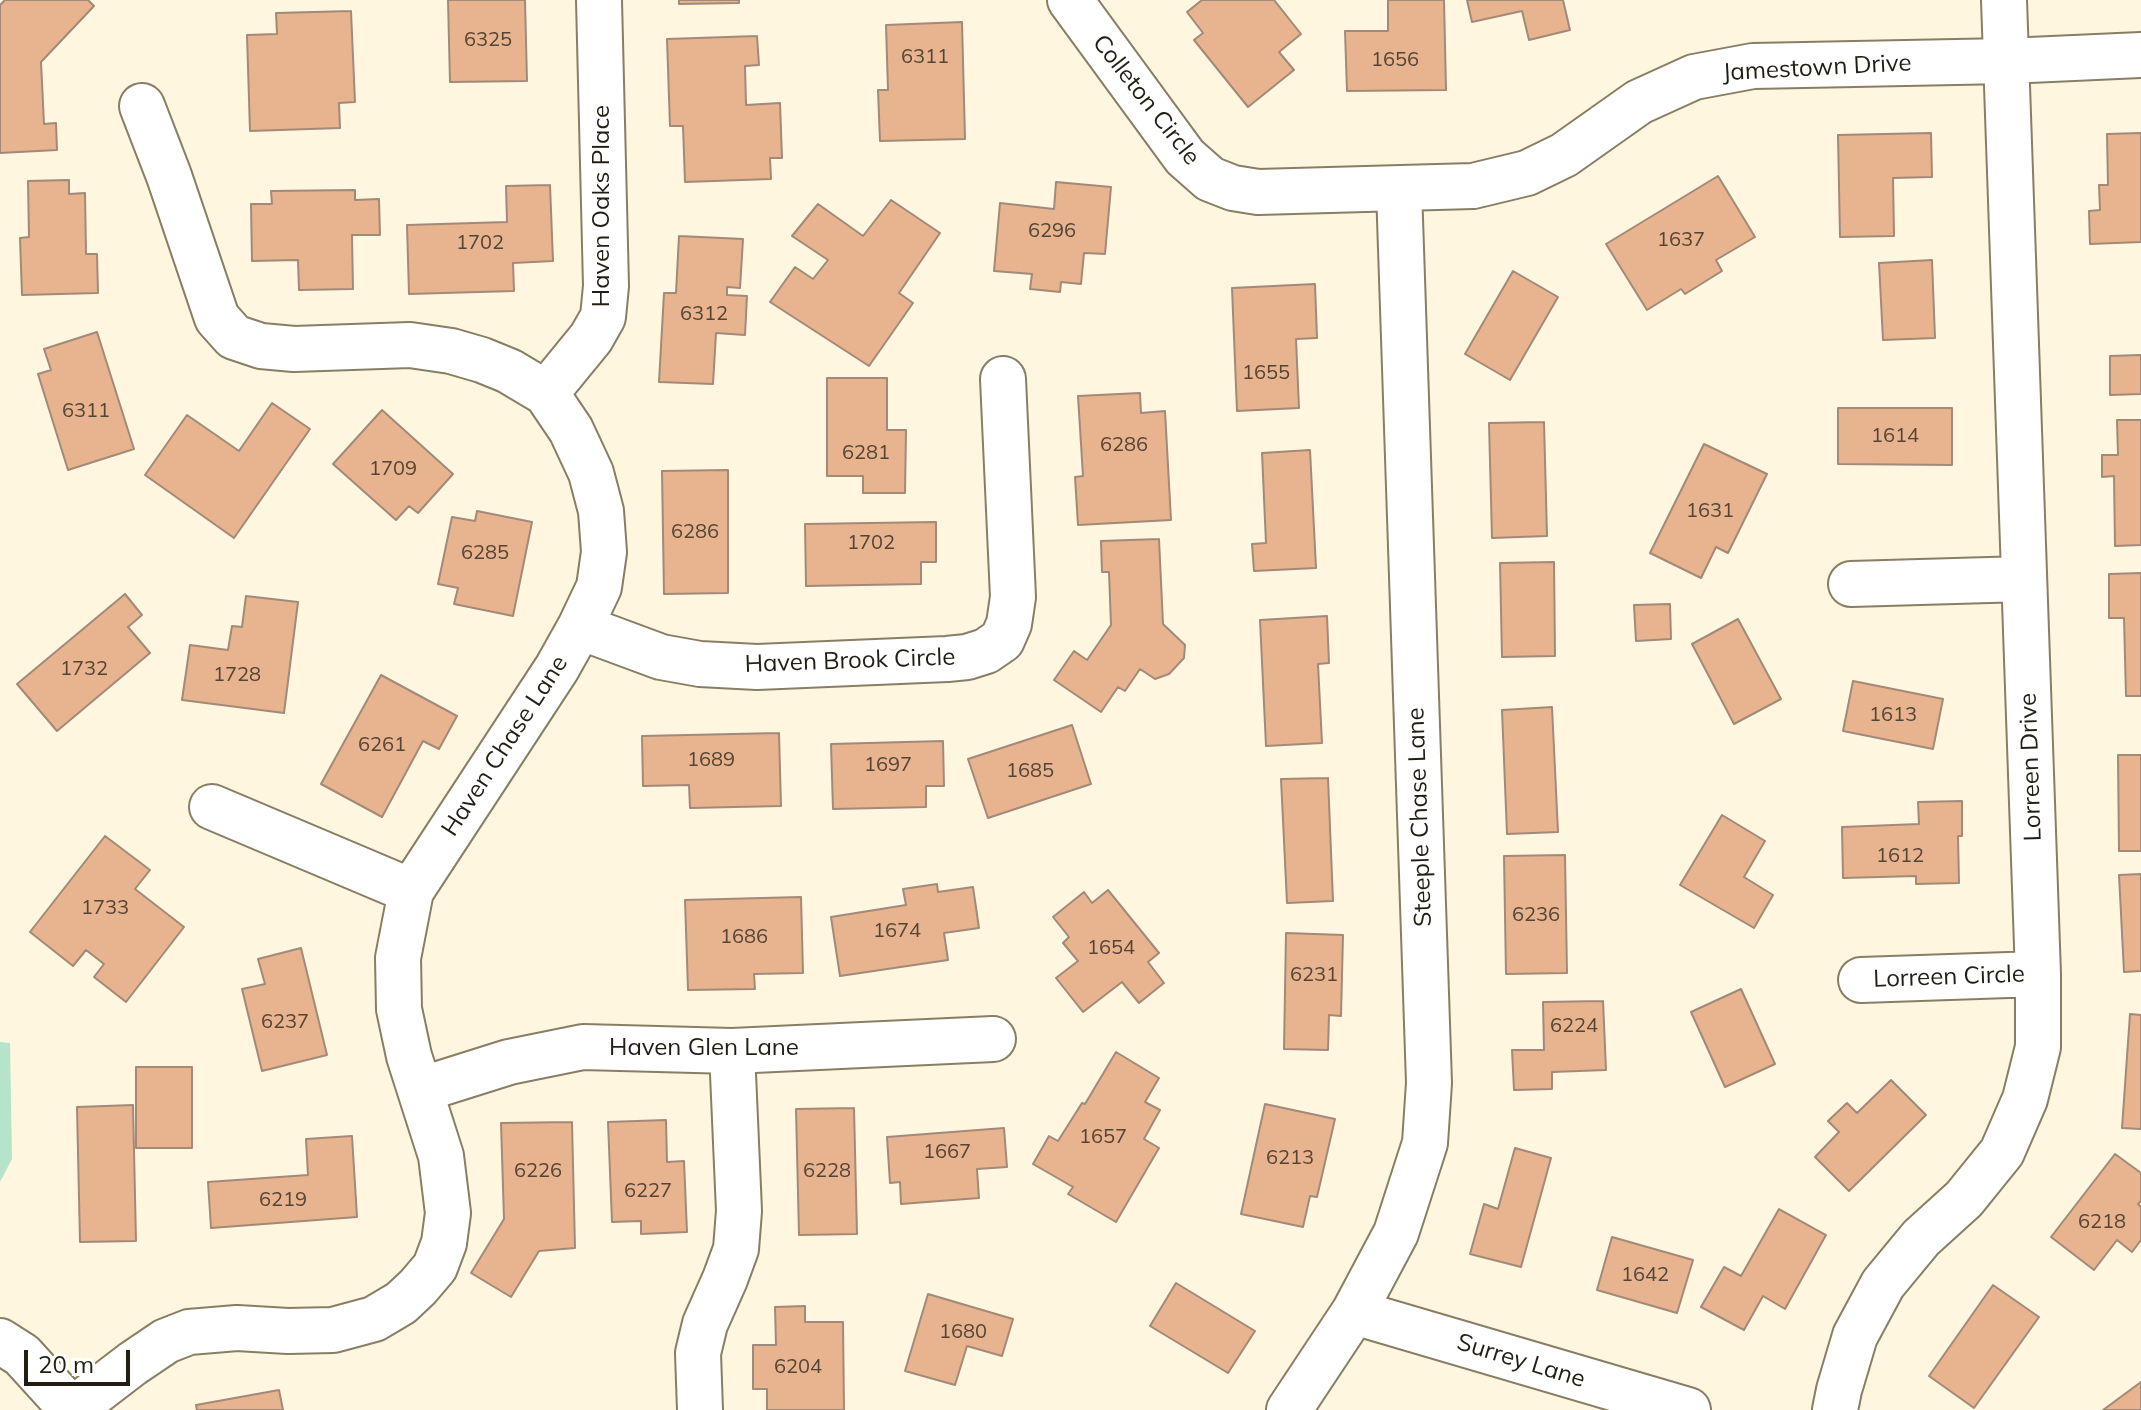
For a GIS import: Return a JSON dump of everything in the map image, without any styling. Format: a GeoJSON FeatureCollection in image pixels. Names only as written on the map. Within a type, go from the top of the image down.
{"type":"FeatureCollection","features":[{"type":"Feature","properties":{"kind":"street","name":"Haven Oaks Place"},"geometry":{"type":"LineString","coordinates":[[546,393],[591,338],[603,317],[606,286],[599,0]]}},
{"type":"Feature","properties":{"kind":"street","name":"Colleton Circle"},"geometry":{"type":"LineString","coordinates":[[1070,0],[1185,157],[1210,179],[1233,188]]}},
{"type":"Feature","properties":{"kind":"street","name":"Lorreen Drive"},"geometry":{"type":"LineString","coordinates":[[1835,1410],[1855,1336],[1883,1284],[1921,1238],[1964,1199],[2002,1152],[2025,1099],[2038,1047],[2004,0]]}},
{"type":"Feature","properties":{"kind":"street","name":"Jamestown Drive"},"geometry":{"type":"LineString","coordinates":[[1233,188],[1258,192],[1473,186],[1527,173],[1564,155],[1639,102],[1694,77],[1753,66],[2141,55]]}},
{"type":"Feature","properties":{"kind":"street","name":"Haven Chase Lane"},"geometry":{"type":"LineString","coordinates":[[72,1410],[166,1341],[189,1332],[237,1328],[333,1330],[374,1319],[401,1303],[435,1267],[444,1243],[448,1213],[441,1156],[409,1056],[399,1009],[398,958],[411,891],[557,668],[599,587],[604,552],[601,511],[591,473],[571,430],[546,393],[509,371],[451,351],[410,345],[294,349],[261,346],[234,337],[217,318],[142,106]]}},
{"type":"Feature","properties":{"kind":"street","name":"Steeple Chase Lane"},"geometry":{"type":"LineString","coordinates":[[1289,1410],[1354,1312],[1396,1233],[1425,1143],[1429,1083],[1399,189]]}},
{"type":"Feature","properties":{"kind":"street","name":"Haven Brook Circle"},"geometry":{"type":"LineString","coordinates":[[580,627],[661,657],[700,664],[757,667],[947,659],[986,651],[1002,640],[1009,624],[1013,597],[1003,379]]}},
{"type":"Feature","properties":{"kind":"street"},"geometry":{"type":"LineString","coordinates":[[1851,584],[2024,579]]}},
{"type":"Feature","properties":{"kind":"street"},"geometry":{"type":"LineString","coordinates":[[212,807],[411,891]]}},
{"type":"Feature","properties":{"kind":"street","name":"Lorreen Circle"},"geometry":{"type":"LineString","coordinates":[[1861,980],[2038,974]]}},
{"type":"Feature","properties":{"kind":"street","name":"Haven Glen Lane"},"geometry":{"type":"LineString","coordinates":[[420,1090],[509,1062],[583,1047],[732,1051],[993,1039]]}},
{"type":"Feature","properties":{"kind":"street"},"geometry":{"type":"LineString","coordinates":[[700,1410],[698,1353],[705,1324],[736,1249],[739,1211],[732,1051]]}},
{"type":"Feature","properties":{"kind":"street","name":"Surrey Lane"},"geometry":{"type":"LineString","coordinates":[[1354,1312],[1673,1408]]}},
{"type":"Feature","properties":{"kind":"street"},"geometry":{"type":"LineString","coordinates":[[0,1341],[22,1355],[72,1410]]}},
{"type":"Feature","properties":{"kind":"green space"},"geometry":{"type":"Polygon","coordinates":[[[0,1042],[10,1043],[12,1159],[0,1182],[0,1042]]]}},
{"type":"Feature","properties":{"kind":"building"},"geometry":{"type":"Polygon","coordinates":[[[5,0],[88,0],[94,6],[41,62],[44,124],[56,123],[57,150],[0,153],[0,5],[5,0]]]}},
{"type":"Feature","properties":{"kind":"building"},"geometry":{"type":"Polygon","coordinates":[[[448,0],[525,0],[527,81],[450,82],[448,0]]]}},
{"type":"Feature","properties":{"kind":"building"},"geometry":{"type":"Polygon","coordinates":[[[679,0],[739,0],[739,3],[679,4],[679,0]]]}},
{"type":"Feature","properties":{"kind":"building"},"geometry":{"type":"Polygon","coordinates":[[[1202,0],[1274,0],[1301,34],[1279,52],[1294,70],[1248,107],[1194,40],[1203,33],[1187,12],[1202,0]]]}},
{"type":"Feature","properties":{"kind":"building"},"geometry":{"type":"Polygon","coordinates":[[[1388,0],[1444,0],[1446,90],[1347,91],[1345,31],[1388,31],[1388,0]]]}},
{"type":"Feature","properties":{"kind":"building"},"geometry":{"type":"Polygon","coordinates":[[[1467,0],[1563,0],[1570,30],[1529,40],[1522,11],[1472,22],[1467,0]]]}},
{"type":"Feature","properties":{"kind":"building"},"geometry":{"type":"Polygon","coordinates":[[[351,11],[355,102],[339,103],[340,128],[250,131],[247,35],[277,34],[276,13],[351,11]]]}},
{"type":"Feature","properties":{"kind":"building"},"geometry":{"type":"Polygon","coordinates":[[[962,22],[965,139],[880,141],[878,90],[888,90],[886,25],[962,22]]]}},
{"type":"Feature","properties":{"kind":"building"},"geometry":{"type":"Polygon","coordinates":[[[757,36],[759,65],[745,66],[746,105],[780,103],[782,158],[770,158],[771,179],[685,182],[683,126],[670,126],[667,39],[757,36]]]}},
{"type":"Feature","properties":{"kind":"building"},"geometry":{"type":"Polygon","coordinates":[[[1931,133],[1932,177],[1893,178],[1894,236],[1840,237],[1838,135],[1931,133]]]}},
{"type":"Feature","properties":{"kind":"building"},"geometry":{"type":"Polygon","coordinates":[[[2141,133],[2141,242],[2090,244],[2089,211],[2100,210],[2099,185],[2108,185],[2107,134],[2141,133]]]}},
{"type":"Feature","properties":{"kind":"building"},"geometry":{"type":"Polygon","coordinates":[[[1718,176],[1755,237],[1716,260],[1722,271],[1685,294],[1681,289],[1647,310],[1606,244],[1718,176]]]}},
{"type":"Feature","properties":{"kind":"building"},"geometry":{"type":"Polygon","coordinates":[[[69,180],[69,194],[85,193],[86,254],[97,254],[98,293],[22,295],[20,238],[29,237],[28,181],[69,180]]]}},
{"type":"Feature","properties":{"kind":"building"},"geometry":{"type":"Polygon","coordinates":[[[1056,182],[1111,187],[1105,254],[1084,253],[1081,284],[1061,282],[1060,292],[1030,289],[1032,274],[994,271],[1000,203],[1054,209],[1056,182]]]}},
{"type":"Feature","properties":{"kind":"building"},"geometry":{"type":"Polygon","coordinates":[[[550,185],[553,261],[513,263],[514,291],[409,294],[407,225],[507,222],[506,186],[550,185]]]}},
{"type":"Feature","properties":{"kind":"building"},"geometry":{"type":"Polygon","coordinates":[[[355,190],[355,200],[379,199],[380,235],[352,235],[353,289],[299,290],[298,260],[252,261],[251,204],[272,204],[271,191],[355,190]]]}},
{"type":"Feature","properties":{"kind":"building"},"geometry":{"type":"Polygon","coordinates":[[[891,200],[940,233],[899,293],[913,303],[869,366],[770,302],[795,267],[813,279],[828,260],[792,236],[818,204],[863,236],[891,200]]]}},
{"type":"Feature","properties":{"kind":"building"},"geometry":{"type":"Polygon","coordinates":[[[679,236],[743,239],[740,288],[727,287],[727,295],[747,296],[745,335],[716,333],[713,384],[659,382],[664,293],[676,293],[679,236]]]}},
{"type":"Feature","properties":{"kind":"building"},"geometry":{"type":"Polygon","coordinates":[[[1932,260],[1935,338],[1883,340],[1879,263],[1932,260]]]}},
{"type":"Feature","properties":{"kind":"building"},"geometry":{"type":"Polygon","coordinates":[[[1513,271],[1558,297],[1510,380],[1465,354],[1513,271]]]}},
{"type":"Feature","properties":{"kind":"building"},"geometry":{"type":"Polygon","coordinates":[[[1315,284],[1317,338],[1296,339],[1299,408],[1237,411],[1232,288],[1315,284]]]}},
{"type":"Feature","properties":{"kind":"building"},"geometry":{"type":"Polygon","coordinates":[[[97,332],[134,449],[68,470],[38,374],[51,370],[44,349],[97,332]]]}},
{"type":"Feature","properties":{"kind":"building"},"geometry":{"type":"Polygon","coordinates":[[[2141,355],[2141,394],[2110,395],[2110,356],[2141,355]]]}},
{"type":"Feature","properties":{"kind":"building"},"geometry":{"type":"Polygon","coordinates":[[[827,378],[887,378],[887,430],[906,430],[905,493],[863,493],[863,476],[827,476],[827,378]]]}},
{"type":"Feature","properties":{"kind":"building"},"geometry":{"type":"Polygon","coordinates":[[[1140,393],[1141,413],[1165,411],[1171,520],[1078,525],[1075,477],[1083,476],[1078,396],[1140,393]]]}},
{"type":"Feature","properties":{"kind":"building"},"geometry":{"type":"Polygon","coordinates":[[[272,403],[310,429],[234,538],[145,475],[187,415],[239,451],[272,403]]]}},
{"type":"Feature","properties":{"kind":"building"},"geometry":{"type":"Polygon","coordinates":[[[1838,408],[1952,408],[1952,465],[1838,464],[1838,408]]]}},
{"type":"Feature","properties":{"kind":"building"},"geometry":{"type":"Polygon","coordinates":[[[382,410],[453,474],[418,513],[409,506],[396,520],[333,464],[382,410]]]}},
{"type":"Feature","properties":{"kind":"building"},"geometry":{"type":"Polygon","coordinates":[[[2117,420],[2141,420],[2141,545],[2115,546],[2114,476],[2102,477],[2102,455],[2118,455],[2117,420]]]}},
{"type":"Feature","properties":{"kind":"building"},"geometry":{"type":"Polygon","coordinates":[[[1544,422],[1547,536],[1492,538],[1489,423],[1544,422]]]}},
{"type":"Feature","properties":{"kind":"building"},"geometry":{"type":"Polygon","coordinates":[[[1704,444],[1767,474],[1728,553],[1716,547],[1701,578],[1650,553],[1704,444]]]}},
{"type":"Feature","properties":{"kind":"building"},"geometry":{"type":"Polygon","coordinates":[[[1310,450],[1316,568],[1254,571],[1252,544],[1266,543],[1262,453],[1310,450]]]}},
{"type":"Feature","properties":{"kind":"building"},"geometry":{"type":"Polygon","coordinates":[[[728,470],[728,593],[664,594],[662,471],[728,470]]]}},
{"type":"Feature","properties":{"kind":"building"},"geometry":{"type":"Polygon","coordinates":[[[477,511],[532,522],[513,616],[454,604],[458,588],[438,584],[452,517],[475,521],[477,511]]]}},
{"type":"Feature","properties":{"kind":"building"},"geometry":{"type":"Polygon","coordinates":[[[936,522],[936,562],[921,562],[921,584],[806,586],[805,524],[936,522]]]}},
{"type":"Feature","properties":{"kind":"building"},"geometry":{"type":"Polygon","coordinates":[[[1159,539],[1163,624],[1185,645],[1184,658],[1169,674],[1155,679],[1140,669],[1125,691],[1118,687],[1101,712],[1054,680],[1074,651],[1087,660],[1111,625],[1109,572],[1102,572],[1101,541],[1159,539]]]}},
{"type":"Feature","properties":{"kind":"building"},"geometry":{"type":"Polygon","coordinates":[[[1554,562],[1555,656],[1502,657],[1500,563],[1554,562]]]}},
{"type":"Feature","properties":{"kind":"building"},"geometry":{"type":"Polygon","coordinates":[[[2141,573],[2141,696],[2126,696],[2124,618],[2109,618],[2109,574],[2141,573]]]}},
{"type":"Feature","properties":{"kind":"building"},"geometry":{"type":"Polygon","coordinates":[[[125,594],[142,615],[128,627],[150,653],[57,731],[17,684],[125,594]]]}},
{"type":"Feature","properties":{"kind":"building"},"geometry":{"type":"Polygon","coordinates":[[[246,596],[298,602],[284,713],[182,700],[190,645],[228,650],[232,626],[242,627],[246,596]]]}},
{"type":"Feature","properties":{"kind":"building"},"geometry":{"type":"Polygon","coordinates":[[[1670,604],[1671,639],[1636,641],[1634,605],[1670,604]]]}},
{"type":"Feature","properties":{"kind":"building"},"geometry":{"type":"Polygon","coordinates":[[[1327,616],[1329,663],[1318,664],[1322,743],[1266,746],[1260,620],[1327,616]]]}},
{"type":"Feature","properties":{"kind":"building"},"geometry":{"type":"Polygon","coordinates":[[[1738,619],[1781,699],[1734,724],[1692,644],[1738,619]]]}},
{"type":"Feature","properties":{"kind":"building"},"geometry":{"type":"Polygon","coordinates":[[[381,675],[457,716],[439,749],[423,741],[382,817],[321,784],[381,675]]]}},
{"type":"Feature","properties":{"kind":"building"},"geometry":{"type":"Polygon","coordinates":[[[1853,681],[1943,699],[1933,749],[1843,731],[1853,681]]]}},
{"type":"Feature","properties":{"kind":"building"},"geometry":{"type":"Polygon","coordinates":[[[1552,707],[1558,832],[1507,834],[1502,710],[1552,707]]]}},
{"type":"Feature","properties":{"kind":"building"},"geometry":{"type":"Polygon","coordinates":[[[1072,725],[1091,784],[988,818],[968,759],[1072,725]]]}},
{"type":"Feature","properties":{"kind":"building"},"geometry":{"type":"Polygon","coordinates":[[[779,733],[781,806],[690,808],[689,785],[643,786],[642,736],[779,733]]]}},
{"type":"Feature","properties":{"kind":"building"},"geometry":{"type":"Polygon","coordinates":[[[943,741],[944,786],[926,786],[926,807],[833,809],[831,744],[943,741]]]}},
{"type":"Feature","properties":{"kind":"building"},"geometry":{"type":"Polygon","coordinates":[[[2118,755],[2141,755],[2141,851],[2119,851],[2118,755]]]}},
{"type":"Feature","properties":{"kind":"building"},"geometry":{"type":"Polygon","coordinates":[[[1328,778],[1333,901],[1287,903],[1281,779],[1328,778]]]}},
{"type":"Feature","properties":{"kind":"building"},"geometry":{"type":"Polygon","coordinates":[[[1962,801],[1962,836],[1958,836],[1959,883],[1916,884],[1916,876],[1843,878],[1842,827],[1919,824],[1918,802],[1962,801]]]}},
{"type":"Feature","properties":{"kind":"building"},"geometry":{"type":"Polygon","coordinates":[[[1722,815],[1765,841],[1744,877],[1773,895],[1754,928],[1680,885],[1722,815]]]}},
{"type":"Feature","properties":{"kind":"building"},"geometry":{"type":"Polygon","coordinates":[[[105,836],[150,870],[135,889],[184,927],[126,1002],[94,977],[104,964],[86,950],[73,966],[30,932],[105,836]]]}},
{"type":"Feature","properties":{"kind":"building"},"geometry":{"type":"Polygon","coordinates":[[[1565,855],[1567,973],[1506,974],[1504,856],[1565,855]]]}},
{"type":"Feature","properties":{"kind":"building"},"geometry":{"type":"Polygon","coordinates":[[[2141,874],[2141,971],[2124,972],[2119,875],[2141,874]]]}},
{"type":"Feature","properties":{"kind":"building"},"geometry":{"type":"Polygon","coordinates":[[[937,884],[938,892],[973,887],[979,928],[944,933],[948,960],[840,976],[831,917],[906,905],[903,889],[937,884]]]}},
{"type":"Feature","properties":{"kind":"building"},"geometry":{"type":"Polygon","coordinates":[[[1108,890],[1159,953],[1148,962],[1164,983],[1139,1003],[1122,982],[1083,1012],[1056,978],[1078,961],[1063,943],[1069,937],[1053,917],[1084,892],[1092,903],[1108,890]]]}},
{"type":"Feature","properties":{"kind":"building"},"geometry":{"type":"Polygon","coordinates":[[[801,897],[803,973],[754,974],[755,989],[688,990],[685,900],[801,897]]]}},
{"type":"Feature","properties":{"kind":"building"},"geometry":{"type":"Polygon","coordinates":[[[1286,933],[1343,935],[1341,1016],[1329,1015],[1328,1050],[1284,1049],[1286,933]]]}},
{"type":"Feature","properties":{"kind":"building"},"geometry":{"type":"Polygon","coordinates":[[[301,948],[327,1055],[262,1071],[242,989],[265,984],[258,959],[301,948]]]}},
{"type":"Feature","properties":{"kind":"building"},"geometry":{"type":"Polygon","coordinates":[[[1741,989],[1775,1064],[1725,1087],[1691,1012],[1741,989]]]}},
{"type":"Feature","properties":{"kind":"building"},"geometry":{"type":"Polygon","coordinates":[[[1603,1001],[1606,1070],[1552,1072],[1552,1089],[1514,1090],[1512,1050],[1544,1050],[1543,1002],[1603,1001]]]}},
{"type":"Feature","properties":{"kind":"building"},"geometry":{"type":"Polygon","coordinates":[[[2130,1014],[2141,1015],[2141,1129],[2122,1128],[2130,1014]]]}},
{"type":"Feature","properties":{"kind":"building"},"geometry":{"type":"Polygon","coordinates":[[[1116,1052],[1159,1078],[1145,1102],[1160,1110],[1144,1139],[1159,1148],[1116,1222],[1068,1194],[1073,1187],[1033,1164],[1049,1136],[1058,1141],[1082,1103],[1085,1104],[1116,1052]]]}},
{"type":"Feature","properties":{"kind":"building"},"geometry":{"type":"Polygon","coordinates":[[[136,1067],[192,1067],[192,1148],[136,1148],[136,1067]]]}},
{"type":"Feature","properties":{"kind":"building"},"geometry":{"type":"Polygon","coordinates":[[[1891,1080],[1926,1115],[1849,1191],[1815,1157],[1839,1132],[1828,1121],[1847,1103],[1857,1113],[1891,1080]]]}},
{"type":"Feature","properties":{"kind":"building"},"geometry":{"type":"Polygon","coordinates":[[[1265,1104],[1335,1119],[1317,1197],[1310,1196],[1303,1227],[1241,1214],[1265,1104]]]}},
{"type":"Feature","properties":{"kind":"building"},"geometry":{"type":"Polygon","coordinates":[[[133,1105],[136,1241],[80,1242],[77,1107],[133,1105]]]}},
{"type":"Feature","properties":{"kind":"building"},"geometry":{"type":"Polygon","coordinates":[[[854,1108],[857,1234],[799,1235],[796,1109],[854,1108]]]}},
{"type":"Feature","properties":{"kind":"building"},"geometry":{"type":"Polygon","coordinates":[[[666,1120],[667,1162],[684,1161],[687,1232],[641,1234],[641,1221],[612,1222],[608,1122],[666,1120]]]}},
{"type":"Feature","properties":{"kind":"building"},"geometry":{"type":"Polygon","coordinates":[[[572,1122],[575,1248],[539,1251],[511,1297],[471,1273],[504,1219],[501,1123],[572,1122]]]}},
{"type":"Feature","properties":{"kind":"building"},"geometry":{"type":"Polygon","coordinates":[[[1004,1128],[1007,1167],[977,1169],[979,1198],[901,1204],[900,1182],[890,1183],[887,1137],[1004,1128]]]}},
{"type":"Feature","properties":{"kind":"building"},"geometry":{"type":"Polygon","coordinates":[[[352,1136],[357,1217],[211,1228],[208,1182],[308,1175],[306,1139],[352,1136]]]}},
{"type":"Feature","properties":{"kind":"building"},"geometry":{"type":"Polygon","coordinates":[[[1515,1148],[1551,1158],[1521,1267],[1470,1254],[1484,1204],[1498,1209],[1515,1148]]]}},
{"type":"Feature","properties":{"kind":"building"},"geometry":{"type":"Polygon","coordinates":[[[2115,1154],[2141,1173],[2141,1201],[2138,1204],[2141,1207],[2141,1240],[2132,1252],[2117,1240],[2094,1270],[2051,1237],[2115,1154]]]}},
{"type":"Feature","properties":{"kind":"building"},"geometry":{"type":"Polygon","coordinates":[[[1779,1209],[1826,1235],[1785,1309],[1763,1296],[1744,1330],[1701,1307],[1724,1267],[1741,1276],[1779,1209]]]}},
{"type":"Feature","properties":{"kind":"building"},"geometry":{"type":"Polygon","coordinates":[[[1612,1237],[1693,1260],[1677,1313],[1597,1290],[1612,1237]]]}},
{"type":"Feature","properties":{"kind":"building"},"geometry":{"type":"Polygon","coordinates":[[[1176,1283],[1255,1331],[1228,1373],[1150,1326],[1176,1283]]]}},
{"type":"Feature","properties":{"kind":"building"},"geometry":{"type":"Polygon","coordinates":[[[1993,1285],[2039,1317],[1974,1408],[1929,1376],[1993,1285]]]}},
{"type":"Feature","properties":{"kind":"building"},"geometry":{"type":"Polygon","coordinates":[[[928,1294],[1013,1319],[1002,1356],[967,1346],[955,1385],[905,1371],[928,1294]]]}},
{"type":"Feature","properties":{"kind":"building"},"geometry":{"type":"Polygon","coordinates":[[[805,1306],[805,1322],[843,1322],[844,1410],[767,1410],[767,1389],[753,1389],[753,1345],[776,1345],[775,1307],[805,1306]]]}},
{"type":"Feature","properties":{"kind":"building"},"geometry":{"type":"Polygon","coordinates":[[[2141,1382],[2141,1410],[2103,1410],[2141,1382]]]}},
{"type":"Feature","properties":{"kind":"building"},"geometry":{"type":"Polygon","coordinates":[[[279,1390],[283,1410],[197,1410],[196,1405],[279,1390]]]}}]}
